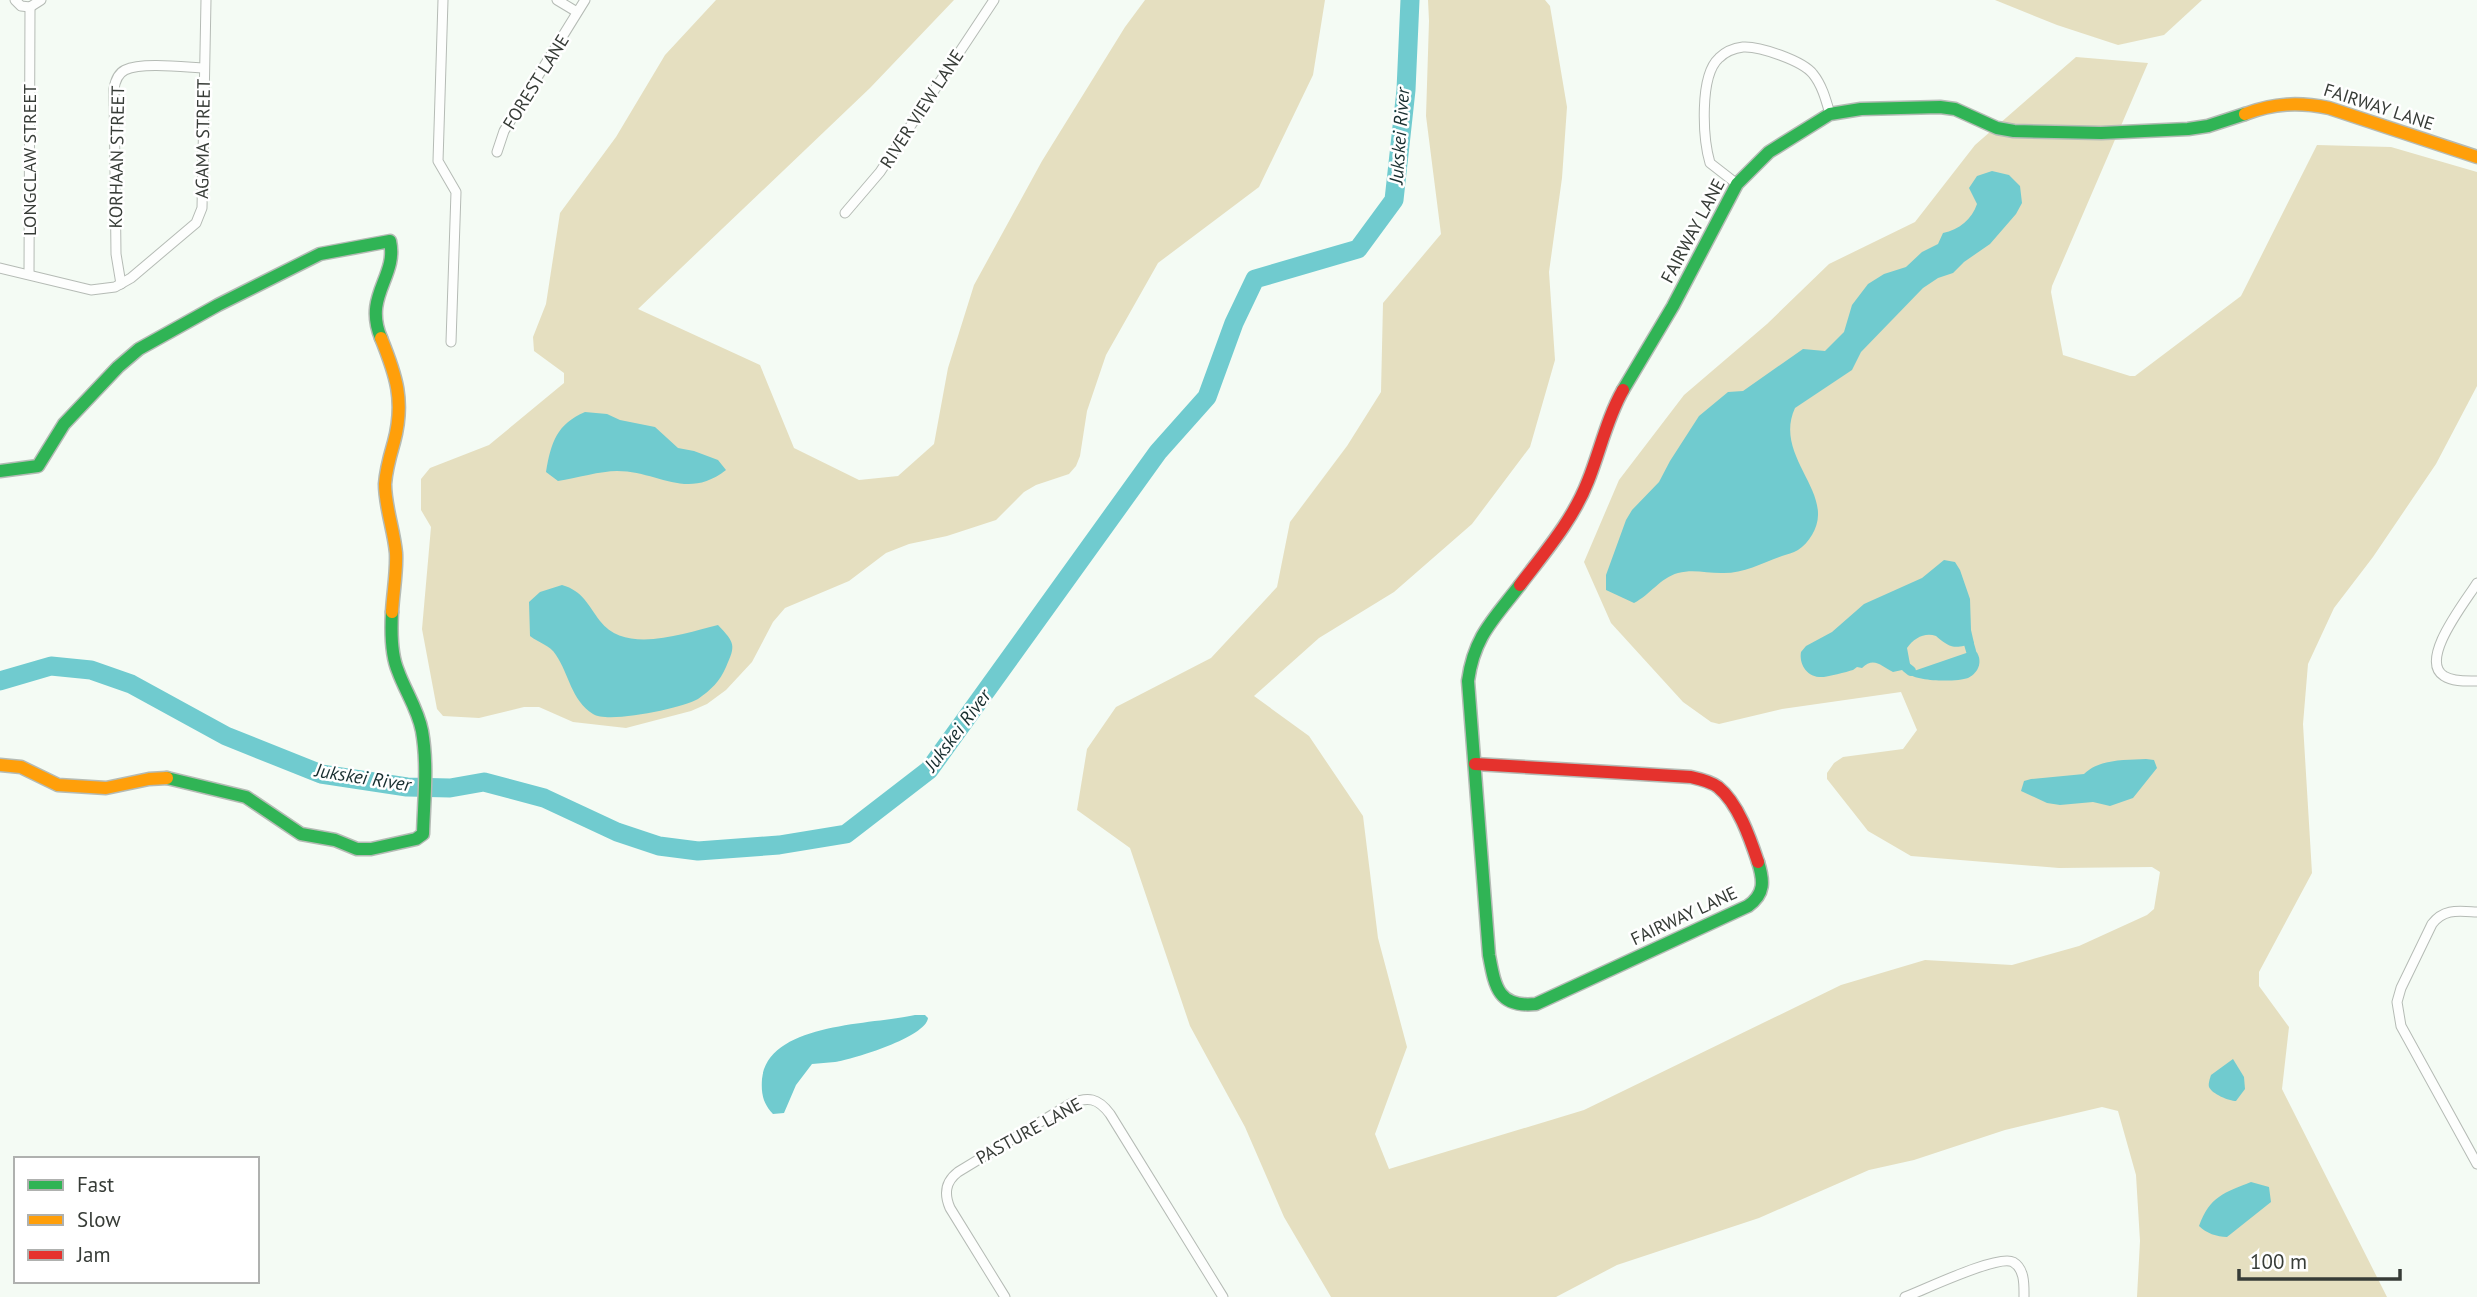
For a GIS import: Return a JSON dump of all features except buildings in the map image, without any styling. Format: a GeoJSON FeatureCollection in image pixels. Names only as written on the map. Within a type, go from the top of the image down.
{"type":"FeatureCollection","features":[{"type":"Feature","properties":{"kind":"street"},"geometry":{"type":"LineString","coordinates":[[15,0],[21,6],[30,7],[41,0]]}},
{"type":"Feature","properties":{"kind":"street","name":"AGAMA STREET"},"geometry":{"type":"LineString","coordinates":[[121,284],[191,228],[201,215],[206,0]]}},
{"type":"Feature","properties":{"kind":"street"},"geometry":{"type":"LineString","coordinates":[[443,0],[438,161],[456,192],[451,342]]}},
{"type":"Feature","properties":{"kind":"street"},"geometry":{"type":"LineString","coordinates":[[556,0],[577,12]]}},
{"type":"Feature","properties":{"kind":"street","name":"FOREST LANE"},"geometry":{"type":"LineString","coordinates":[[497,152],[504,131],[585,0]]}},
{"type":"Feature","properties":{"kind":"street","name":"RIVER VIEW LANE"},"geometry":{"type":"LineString","coordinates":[[845,213],[880,172],[994,0]]}},
{"type":"Feature","properties":{"kind":"street","name":"LONGCLAW STREET"},"geometry":{"type":"LineString","coordinates":[[29,274],[30,7]]}},
{"type":"Feature","properties":{"kind":"street"},"geometry":{"type":"LineString","coordinates":[[1737,184],[1710,163],[1706,141],[1708,79],[1714,63],[1725,53],[1742,47],[1757,48],[1805,67],[1818,82],[1830,114]]}},
{"type":"Feature","properties":{"kind":"street","name":"KORHAAN STREET"},"geometry":{"type":"LineString","coordinates":[[121,284],[116,254],[116,80],[122,72],[134,69],[204,68]]}},
{"type":"Feature","properties":{"kind":"street","name":"FAIRWAY LANE"},"geometry":{"type":"LineString","coordinates":[[1475,764],[1708,781],[1720,788],[1735,811],[1760,866],[1763,880],[1761,894],[1748,906],[1545,1000],[1527,1006],[1512,1003],[1498,992],[1492,978],[1466,682],[1474,650],[1485,630],[1572,516],[1588,482],[1615,404],[1673,306],[1737,184],[1769,152],[1830,114],[1861,109],[1930,107],[1955,109],[1997,128],[2014,131],[2177,130],[2213,124],[2277,103],[2311,102],[2477,157]]}},
{"type":"Feature","properties":{"kind":"street"},"geometry":{"type":"LineString","coordinates":[[0,471],[38,466],[64,424],[118,367],[139,349],[218,305],[320,254],[390,241],[393,254],[376,305],[375,324],[395,372],[399,389],[394,442],[388,458],[385,486],[396,554],[391,626],[397,670],[410,694],[422,730],[425,770],[423,834],[416,839],[371,849],[357,849],[335,840],[301,834],[258,803],[215,788],[167,778],[106,788],[64,785],[51,783],[22,767],[0,765]]}},
{"type":"Feature","properties":{"kind":"street"},"geometry":{"type":"LineString","coordinates":[[0,268],[91,290],[121,284]]}},
{"type":"Feature","properties":{"kind":"street"},"geometry":{"type":"LineString","coordinates":[[2477,583],[2438,646],[2435,663],[2444,676],[2477,681]]}},
{"type":"Feature","properties":{"kind":"street"},"geometry":{"type":"LineString","coordinates":[[2477,912],[2450,911],[2438,917],[2401,988],[2397,1002],[2401,1026],[2477,1164]]}},
{"type":"Feature","properties":{"kind":"street","name":"PASTURE LANE"},"geometry":{"type":"LineString","coordinates":[[1005,1297],[948,1203],[948,1181],[958,1172],[1070,1104],[1089,1098],[1099,1101],[1110,1114],[1223,1297]]}},
{"type":"Feature","properties":{"kind":"street"},"geometry":{"type":"LineString","coordinates":[[1905,1297],[1978,1267],[2003,1260],[2013,1262],[2022,1273],[2024,1297]]}},
{"type":"Feature","properties":{"kind":"shaded area"},"geometry":{"type":"Polygon","coordinates":[[[716,0],[954,0],[870,88],[638,309],[760,365],[794,448],[859,480],[898,476],[934,444],[948,368],[974,285],[1042,161],[1125,27],[1145,0],[1325,0],[1313,75],[1259,187],[1158,263],[1106,355],[1087,411],[1080,456],[1069,474],[1024,492],[996,520],[886,553],[849,581],[785,608],[773,622],[752,662],[726,690],[707,704],[691,711],[626,728],[573,722],[539,707],[524,707],[479,718],[443,716],[437,709],[422,629],[431,527],[421,510],[421,479],[430,468],[489,445],[564,383],[564,373],[534,351],[533,337],[546,304],[560,213],[616,137],[665,55],[716,0]]]}},
{"type":"Feature","properties":{"kind":"shaded area"},"geometry":{"type":"Polygon","coordinates":[[[1428,0],[1545,0],[1550,6],[1567,107],[1562,178],[1549,272],[1555,360],[1530,447],[1472,524],[1394,592],[1319,638],[1254,696],[1309,736],[1363,816],[1378,938],[1407,1047],[1375,1134],[1389,1169],[1584,1110],[1841,985],[1925,960],[2012,965],[2079,946],[2147,915],[2154,909],[2160,872],[2152,867],[2059,868],[1911,856],[1868,831],[1827,779],[1827,773],[1834,763],[1843,757],[1903,749],[1917,730],[1901,692],[1782,709],[1719,724],[1711,722],[1683,702],[1611,623],[1584,562],[1619,480],[1684,395],[1767,324],[1829,264],[1915,222],[1975,145],[2076,57],[2148,63],[2051,292],[2063,355],[2130,376],[2135,376],[2241,296],[2317,145],[2391,147],[2477,172],[2477,386],[2436,464],[2373,557],[2334,608],[2308,664],[2303,724],[2312,873],[2259,972],[2259,986],[2289,1027],[2282,1089],[2387,1297],[2137,1297],[2140,1241],[2136,1175],[2118,1111],[2102,1107],[2005,1130],[1914,1160],[1869,1170],[1759,1218],[1617,1265],[1556,1297],[1331,1297],[1284,1217],[1245,1127],[1190,1026],[1130,848],[1077,810],[1087,749],[1116,707],[1211,658],[1277,587],[1290,522],[1347,446],[1381,392],[1383,303],[1441,234],[1426,116],[1428,0]]]}},
{"type":"Feature","properties":{"kind":"shaded area"},"geometry":{"type":"Polygon","coordinates":[[[1995,0],[2202,0],[2164,35],[2118,45],[2057,25],[1995,0]]]}},
{"type":"Feature","properties":{"kind":"water"},"geometry":{"type":"Polygon","coordinates":[[[1992,171],[2009,175],[2020,186],[2022,203],[2016,214],[1990,244],[1953,273],[1938,278],[1923,288],[1861,352],[1852,370],[1795,408],[1791,423],[1794,451],[1817,503],[1818,515],[1815,530],[1806,543],[1794,552],[1737,572],[1678,573],[1634,603],[1606,590],[1606,575],[1626,520],[1659,482],[1699,416],[1728,392],[1743,391],[1803,349],[1825,351],[1844,332],[1852,305],[1868,284],[1884,274],[1906,267],[1922,252],[1938,244],[1943,233],[1968,219],[1977,204],[1969,188],[1977,176],[1992,171]]]}},
{"type":"Feature","properties":{"kind":"water"},"geometry":{"type":"Polygon","coordinates":[[[585,412],[607,414],[620,420],[655,427],[678,448],[718,460],[726,470],[712,479],[685,484],[617,471],[558,481],[546,472],[553,443],[568,422],[585,412]]]}},
{"type":"Feature","properties":{"kind":"water"},"geometry":{"type":"Polygon","coordinates":[[[1944,560],[1955,562],[1960,570],[1970,599],[1974,643],[1954,647],[1936,636],[1920,637],[1907,648],[1910,664],[1893,672],[1882,665],[1870,663],[1862,668],[1822,677],[1810,674],[1804,668],[1801,652],[1806,646],[1832,632],[1864,604],[1922,578],[1944,560]]]}},
{"type":"Feature","properties":{"kind":"water"},"geometry":{"type":"Polygon","coordinates":[[[562,585],[580,595],[611,631],[625,637],[656,639],[718,625],[732,644],[724,672],[711,689],[690,703],[629,716],[601,717],[593,714],[580,702],[554,652],[530,636],[529,602],[540,592],[562,585]]]}},
{"type":"Feature","properties":{"kind":"water"},"geometry":{"type":"Polygon","coordinates":[[[1975,650],[1979,665],[1968,678],[1937,680],[1919,678],[1908,673],[1975,650]]]}},
{"type":"Feature","properties":{"kind":"water"},"geometry":{"type":"Polygon","coordinates":[[[2154,760],[2157,768],[2133,798],[2110,806],[2093,802],[2060,805],[2047,803],[2021,791],[2024,781],[2031,779],[2084,774],[2105,763],[2154,760]]]}},
{"type":"Feature","properties":{"kind":"water"},"geometry":{"type":"Polygon","coordinates":[[[925,1015],[928,1018],[924,1025],[903,1039],[857,1057],[812,1064],[796,1085],[784,1113],[773,1114],[767,1106],[762,1094],[762,1079],[769,1060],[782,1046],[825,1029],[925,1015]]]}},
{"type":"Feature","properties":{"kind":"water"},"geometry":{"type":"Polygon","coordinates":[[[2233,1059],[2244,1077],[2245,1089],[2236,1101],[2217,1095],[2209,1086],[2211,1075],[2233,1059]]]}},
{"type":"Feature","properties":{"kind":"water"},"geometry":{"type":"Polygon","coordinates":[[[2251,1182],[2269,1187],[2271,1202],[2227,1237],[2212,1234],[2199,1226],[2213,1202],[2251,1182]]]}},
{"type":"Feature","properties":{"kind":"waterway","name":"Jukskei River"},"geometry":{"type":"LineString","coordinates":[[0,681],[51,666],[91,670],[131,684],[226,736],[321,774],[407,787],[450,788],[484,782],[544,798],[617,832],[659,846],[698,851],[779,845],[846,834],[929,770],[1158,452],[1207,397],[1234,323],[1255,279],[1358,249],[1394,200],[1406,90],[1410,0]]}},
{"type":"Feature","properties":{"kind":"waterway"},"geometry":{"type":"LineString","coordinates":[[1969,644],[1971,651]]}},
{"type":"Feature","properties":{"kind":"waterway"},"geometry":{"type":"LineString","coordinates":[[1906,667],[1911,671]]}},
{"type":"Feature","properties":{"kind":"traffic: fast"},"geometry":{"type":"LineString","coordinates":[[1623,390],[1673,306],[1737,184],[1769,152],[1830,114],[1861,109],[1940,107],[1955,109],[1997,128],[2014,131],[2101,133],[2188,129],[2208,126],[2245,114]]}},
{"type":"Feature","properties":{"kind":"traffic: fast"},"geometry":{"type":"LineString","coordinates":[[0,471],[38,466],[64,424],[118,367],[139,349],[218,305],[320,254],[390,241],[389,265],[376,310],[381,338]]}},
{"type":"Feature","properties":{"kind":"traffic: fast"},"geometry":{"type":"LineString","coordinates":[[1520,585],[1480,640],[1468,681],[1489,955],[1500,993],[1513,1003],[1536,1004],[1748,906],[1758,897],[1762,887],[1758,862]]}},
{"type":"Feature","properties":{"kind":"traffic: fast"},"geometry":{"type":"LineString","coordinates":[[167,778],[246,797],[301,834],[335,840],[357,849],[371,849],[416,839],[423,834],[424,744],[418,715],[394,658],[392,612]]}},
{"type":"Feature","properties":{"kind":"traffic: slow"},"geometry":{"type":"LineString","coordinates":[[2245,114],[2287,105],[2329,108],[2477,157]]}},
{"type":"Feature","properties":{"kind":"traffic: slow"},"geometry":{"type":"LineString","coordinates":[[381,338],[395,376],[399,401],[397,427],[385,484],[396,553],[392,612]]}},
{"type":"Feature","properties":{"kind":"traffic: slow"},"geometry":{"type":"LineString","coordinates":[[0,765],[21,767],[58,785],[106,788],[167,778]]}},
{"type":"Feature","properties":{"kind":"traffic: jam"},"geometry":{"type":"LineString","coordinates":[[1520,585],[1575,509],[1623,390]]}},
{"type":"Feature","properties":{"kind":"traffic: jam"},"geometry":{"type":"LineString","coordinates":[[1475,764],[1691,777],[1712,783],[1732,802],[1758,862]]}}]}
